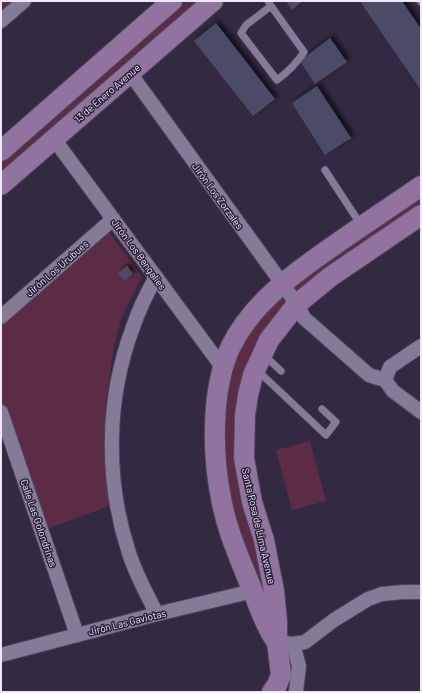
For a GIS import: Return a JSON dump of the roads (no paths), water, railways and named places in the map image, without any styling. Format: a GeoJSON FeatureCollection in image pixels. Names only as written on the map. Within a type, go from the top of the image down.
{"type":"FeatureCollection","features":[{"type":"Feature","properties":{"kind":"main road"},"geometry":{"type":"LineString","coordinates":[[1,151],[172,1]]}},
{"type":"Feature","properties":{"kind":"main road","name":"13 de Enero Avenue"},"geometry":{"type":"LineString","coordinates":[[1,185],[54,139],[134,80],[213,1]]}},
{"type":"Feature","properties":{"kind":"main road","name":"Santa Rosa de Lima Avenue"},"geometry":{"type":"LineString","coordinates":[[285,643],[264,621],[253,591],[238,558],[223,511],[216,469],[215,447],[218,392],[223,368],[231,347],[241,329],[266,299],[305,266],[421,186]]}},
{"type":"Feature","properties":{"kind":"main road","name":"Santa Rosa de Lima Avenue"},"geometry":{"type":"LineString","coordinates":[[285,643],[277,621],[274,591],[264,540],[252,502],[246,472],[244,458],[250,418],[248,395],[259,361],[269,340],[297,304],[330,277],[421,214]]}},
{"type":"Feature","properties":{"kind":"main road"},"geometry":{"type":"LineString","coordinates":[[272,692],[281,675],[285,643]]}},
{"type":"Feature","properties":{"kind":"street"},"geometry":{"type":"LineString","coordinates":[[1,21],[24,1]]}},
{"type":"Feature","properties":{"kind":"street","name":"Jirón Los Zorzales"},"geometry":{"type":"LineString","coordinates":[[134,80],[297,304],[304,318],[369,375],[384,380]]}},
{"type":"Feature","properties":{"kind":"street","name":"Jirón Los Bengalíes"},"geometry":{"type":"LineString","coordinates":[[54,139],[223,368]]}},
{"type":"Feature","properties":{"kind":"street","name":"Jirón Los Urubues"},"geometry":{"type":"LineString","coordinates":[[1,317],[113,219]]}},
{"type":"Feature","properties":{"kind":"street"},"geometry":{"type":"LineString","coordinates":[[156,277],[143,301],[124,352],[118,378],[113,414],[112,450],[114,487],[120,522],[129,554],[142,585],[157,614]]}},
{"type":"Feature","properties":{"kind":"street"},"geometry":{"type":"LineString","coordinates":[[421,346],[390,366],[384,380],[393,391],[421,412]]}},
{"type":"Feature","properties":{"kind":"street","name":"Calle Las Golondrinas"},"geometry":{"type":"LineString","coordinates":[[1,412],[77,635]]}},
{"type":"Feature","properties":{"kind":"street","name":"Jirón Las Gaviotas"},"geometry":{"type":"LineString","coordinates":[[1,655],[157,614],[253,591]]}},
{"type":"Feature","properties":{"kind":"street"},"geometry":{"type":"LineString","coordinates":[[296,692],[299,666],[285,643],[305,642],[334,620],[368,599],[382,594],[421,592]]}},
{"type":"Feature","properties":{"kind":"lane"},"geometry":{"type":"LineString","coordinates":[[269,4],[304,52],[296,64],[276,80],[241,33],[246,25],[269,4]]}},
{"type":"Feature","properties":{"kind":"lane"},"geometry":{"type":"LineString","coordinates":[[325,170],[362,226]]}},
{"type":"Feature","properties":{"kind":"lane"},"geometry":{"type":"LineString","coordinates":[[259,361],[281,371]]}},
{"type":"Feature","properties":{"kind":"lane"},"geometry":{"type":"LineString","coordinates":[[259,361],[326,435],[336,422],[322,409]]}}]}
